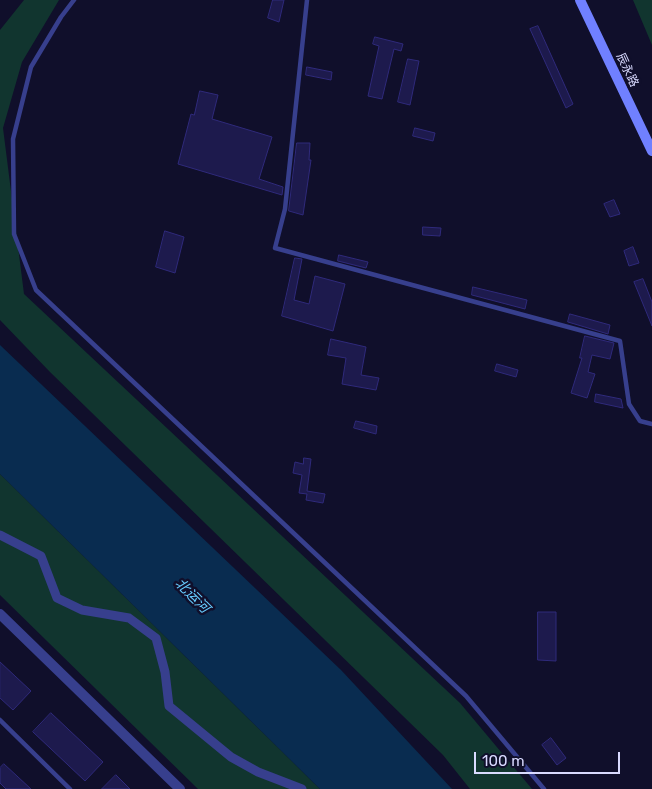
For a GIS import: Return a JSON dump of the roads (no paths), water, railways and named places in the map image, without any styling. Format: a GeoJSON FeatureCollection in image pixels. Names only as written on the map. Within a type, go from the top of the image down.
{"type":"FeatureCollection","features":[{"type":"Feature","properties":{"kind":"main road","name":"辰永路"},"geometry":{"type":"LineString","coordinates":[[580,0],[652,151]]}},
{"type":"Feature","properties":{"kind":"street"},"geometry":{"type":"LineString","coordinates":[[0,535],[41,556],[57,598],[82,610],[129,618],[156,638],[165,672],[169,706],[231,757],[258,772],[302,789]]}},
{"type":"Feature","properties":{"kind":"street"},"geometry":{"type":"LineString","coordinates":[[0,614],[180,789]]}},
{"type":"Feature","properties":{"kind":"lane"},"geometry":{"type":"LineString","coordinates":[[74,0],[61,17],[31,67],[13,139],[14,234],[36,290],[466,696],[544,789]]}},
{"type":"Feature","properties":{"kind":"lane"},"geometry":{"type":"LineString","coordinates":[[308,0],[285,209],[275,248],[620,341],[629,404],[640,421],[652,424]]}},
{"type":"Feature","properties":{"kind":"lane"},"geometry":{"type":"LineString","coordinates":[[0,720],[70,789]]}},
{"type":"Feature","properties":{"kind":"water","name":"北运河"},"geometry":{"type":"Polygon","coordinates":[[[0,345],[341,670],[452,789],[320,789],[0,474],[0,345]]]}}]}
